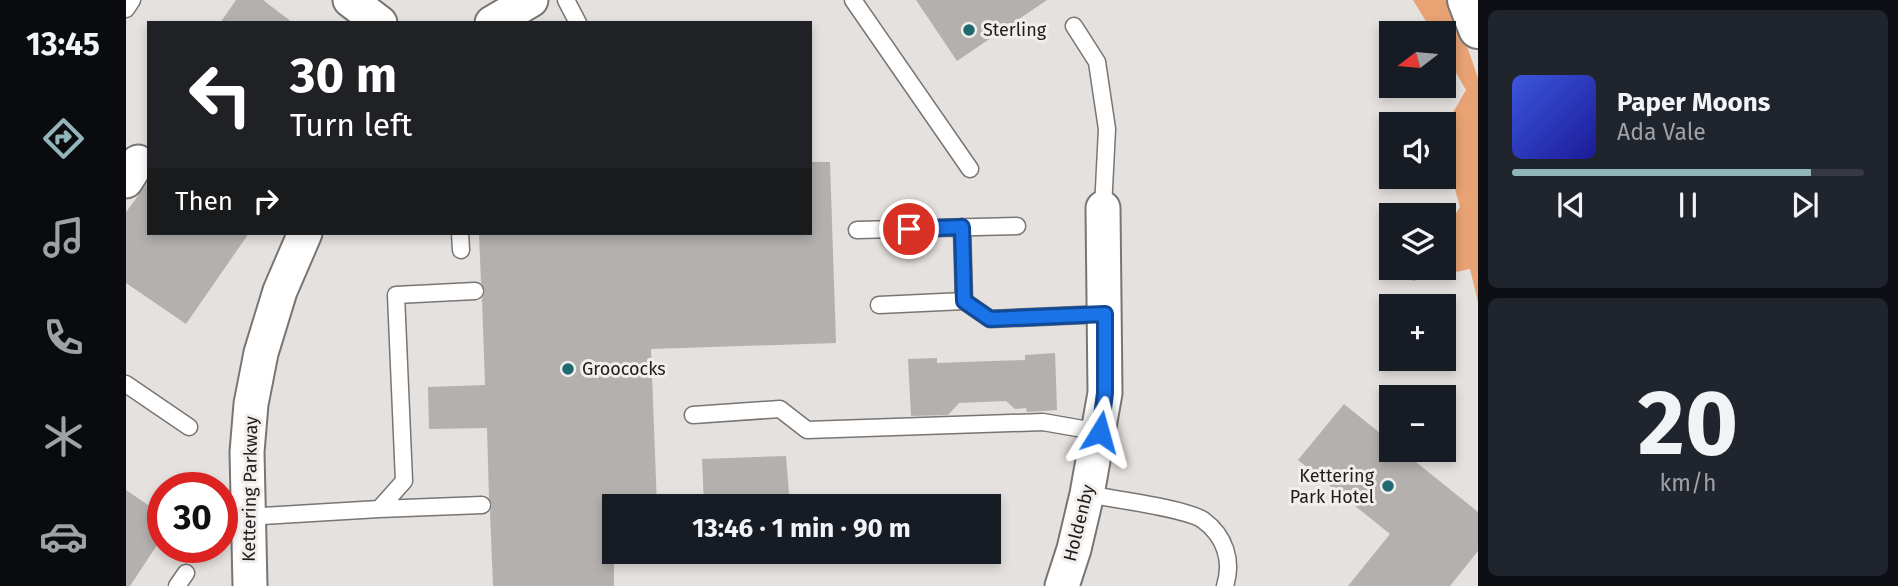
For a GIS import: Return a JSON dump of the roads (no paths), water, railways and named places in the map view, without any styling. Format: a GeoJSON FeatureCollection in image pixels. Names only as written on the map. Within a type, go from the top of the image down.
{"type":"FeatureCollection","features":[{"type":"Feature","properties":{"kind":"highway"},"geometry":{"type":"LineString","coordinates":[[1467,0],[1478,29]]}},
{"type":"Feature","properties":{"kind":"street"},"geometry":{"type":"LineString","coordinates":[[350,0],[377,21]]}},
{"type":"Feature","properties":{"kind":"street"},"geometry":{"type":"LineString","coordinates":[[495,21],[531,0]]}},
{"type":"Feature","properties":{"kind":"street","name":"Holdenby"},"geometry":{"type":"LineString","coordinates":[[1062,586],[1087,494],[1105,393],[1103,208]]}},
{"type":"Feature","properties":{"kind":"street","name":"Kettering Parkway"},"geometry":{"type":"LineString","coordinates":[[250,586],[247,452],[251,404],[261,353],[280,291],[303,235]]}},
{"type":"Feature","properties":{"kind":"lane"},"geometry":{"type":"LineString","coordinates":[[126,9],[132,0]]}},
{"type":"Feature","properties":{"kind":"lane"},"geometry":{"type":"LineString","coordinates":[[566,0],[577,21]]}},
{"type":"Feature","properties":{"kind":"lane"},"geometry":{"type":"LineString","coordinates":[[853,0],[970,169]]}},
{"type":"Feature","properties":{"kind":"lane"},"geometry":{"type":"LineString","coordinates":[[1074,26],[1097,62],[1107,129],[1103,208]]}},
{"type":"Feature","properties":{"kind":"lane"},"geometry":{"type":"LineString","coordinates":[[857,230],[1017,226]]}},
{"type":"Feature","properties":{"kind":"lane"},"geometry":{"type":"LineString","coordinates":[[962,227],[964,301]]}},
{"type":"Feature","properties":{"kind":"lane"},"geometry":{"type":"LineString","coordinates":[[460,235],[461,250]]}},
{"type":"Feature","properties":{"kind":"lane"},"geometry":{"type":"LineString","coordinates":[[379,509],[404,481],[396,295],[475,290]]}},
{"type":"Feature","properties":{"kind":"lane"},"geometry":{"type":"LineString","coordinates":[[879,304],[964,301],[990,319],[1105,314]]}},
{"type":"Feature","properties":{"kind":"lane"},"geometry":{"type":"LineString","coordinates":[[126,384],[189,427]]}},
{"type":"Feature","properties":{"kind":"lane"},"geometry":{"type":"LineString","coordinates":[[693,415],[780,409],[807,430],[1043,422],[1100,432]]}},
{"type":"Feature","properties":{"kind":"lane"},"geometry":{"type":"LineString","coordinates":[[1087,494],[1200,519],[1217,532],[1228,556],[1229,572],[1225,586]]}},
{"type":"Feature","properties":{"kind":"lane"},"geometry":{"type":"LineString","coordinates":[[247,517],[482,505]]}},
{"type":"Feature","properties":{"kind":"place","name":"Sterling"},"geometry":{"type":"Point","coordinates":[969,30]}},
{"type":"Feature","properties":{"kind":"place","name":"Groococks"},"geometry":{"type":"Point","coordinates":[568,369]}},
{"type":"Feature","properties":{"kind":"place","name":"Kettering Park Hotel"},"geometry":{"type":"Point","coordinates":[1388,486]}}]}
